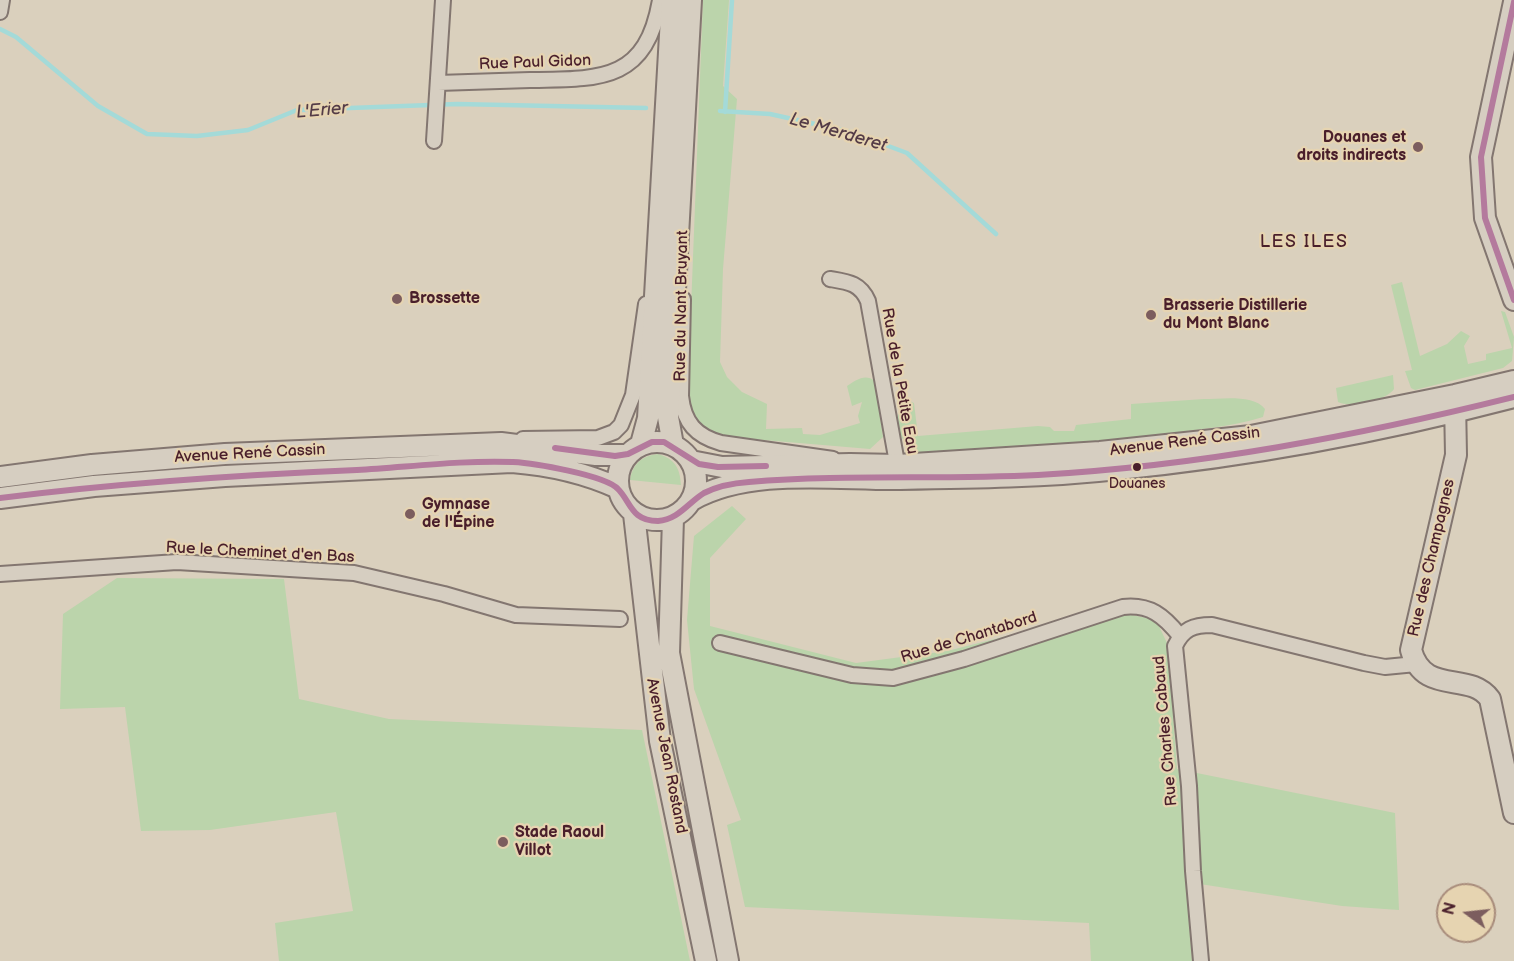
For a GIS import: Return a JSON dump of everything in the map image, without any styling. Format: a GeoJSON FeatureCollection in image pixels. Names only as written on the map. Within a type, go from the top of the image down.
{"type":"FeatureCollection","features":[{"type":"Feature","properties":{"kind":"main road","name":"Rue du Nant Bruyant"},"geometry":{"type":"LineString","coordinates":[[634,450],[648,418],[672,0]]}},
{"type":"Feature","properties":{"kind":"main road","name":"Rue du Nant Bruyant"},"geometry":{"type":"LineString","coordinates":[[673,445],[668,417],[691,0]]}},
{"type":"Feature","properties":{"kind":"main road"},"geometry":{"type":"LineString","coordinates":[[1514,2],[1481,157],[1485,218],[1514,300]]}},
{"type":"Feature","properties":{"kind":"main road","name":"Avenue René Cassin"},"geometry":{"type":"LineString","coordinates":[[692,500],[723,485],[746,482],[899,472],[1038,475],[1118,469],[1358,433],[1456,404],[1514,381]]}},
{"type":"Feature","properties":{"kind":"main road","name":"Avenue René Cassin"},"geometry":{"type":"LineString","coordinates":[[1456,404],[1514,397]]}},
{"type":"Feature","properties":{"kind":"main road","name":"Rue des Champagnes"},"geometry":{"type":"LineString","coordinates":[[1416,664],[1411,650],[1413,638],[1456,455],[1456,404]]}},
{"type":"Feature","properties":{"kind":"main road"},"geometry":{"type":"LineString","coordinates":[[618,488],[618,471],[634,450],[657,441],[673,445],[691,461],[696,474],[696,488],[692,500],[673,518],[660,521],[634,514]]}},
{"type":"Feature","properties":{"kind":"main road","name":"Avenue René Cassin"},"geometry":{"type":"LineString","coordinates":[[0,477],[92,465],[225,454],[501,443],[596,455],[634,450]]}},
{"type":"Feature","properties":{"kind":"main road","name":"Avenue René Cassin"},"geometry":{"type":"LineString","coordinates":[[691,461],[722,467],[850,464],[899,472]]}},
{"type":"Feature","properties":{"kind":"main road","name":"Avenue René Cassin"},"geometry":{"type":"LineString","coordinates":[[0,498],[94,486],[225,476],[512,462],[549,465],[592,476],[618,488]]}},
{"type":"Feature","properties":{"kind":"main road","name":"Avenue Jean Rostand"},"geometry":{"type":"LineString","coordinates":[[618,488],[623,502],[634,514],[660,741],[706,961]]}},
{"type":"Feature","properties":{"kind":"main road","name":"Avenue Jean Rostand"},"geometry":{"type":"LineString","coordinates":[[673,518],[669,653],[728,961]]}},
{"type":"Feature","properties":{"kind":"main road"},"geometry":{"type":"LineString","coordinates":[[1416,664],[1431,677],[1477,688],[1490,699],[1514,813]]}},
{"type":"Feature","properties":{"kind":"street"},"geometry":{"type":"LineString","coordinates":[[0,12],[2,0]]}},
{"type":"Feature","properties":{"kind":"street"},"geometry":{"type":"LineString","coordinates":[[434,134],[443,0]]}},
{"type":"Feature","properties":{"kind":"street","name":"Rue Paul Gidon"},"geometry":{"type":"LineString","coordinates":[[438,83],[574,80],[614,73],[631,61],[649,41],[656,25],[660,0]]}},
{"type":"Feature","properties":{"kind":"street","name":"Rue du Nant Bruyant"},"geometry":{"type":"LineString","coordinates":[[683,147],[682,411],[690,426],[704,438],[721,443]]}},
{"type":"Feature","properties":{"kind":"street","name":"Rue du Nant Bruyant"},"geometry":{"type":"LineString","coordinates":[[621,425],[633,395],[662,192]]}},
{"type":"Feature","properties":{"kind":"street","name":"Rue de la Petite Eau"},"geometry":{"type":"LineString","coordinates":[[830,279],[850,282],[862,288],[868,300],[899,472]]}},
{"type":"Feature","properties":{"kind":"street","name":"Avenue René Cassin"},"geometry":{"type":"LineString","coordinates":[[501,443],[527,439],[598,438],[614,432],[621,425]]}},
{"type":"Feature","properties":{"kind":"street","name":"Avenue René Cassin"},"geometry":{"type":"LineString","coordinates":[[721,443],[826,456],[850,464]]}},
{"type":"Feature","properties":{"kind":"street","name":"Rue le Cheminet d'en Bas"},"geometry":{"type":"LineString","coordinates":[[0,574],[177,562],[354,573],[444,594],[516,615],[620,619]]}},
{"type":"Feature","properties":{"kind":"street","name":"Rue de Chantabord"},"geometry":{"type":"LineString","coordinates":[[720,643],[852,675],[893,678],[964,659],[1123,607],[1148,608],[1165,616],[1180,636]]}},
{"type":"Feature","properties":{"kind":"street","name":"Rue Charles Cabaud"},"geometry":{"type":"LineString","coordinates":[[1201,961],[1192,871],[1189,786],[1175,646],[1180,636],[1191,627],[1212,625],[1364,663],[1385,667],[1416,664]]}},
{"type":"Feature","properties":{"kind":"green space"},"geometry":{"type":"Polygon","coordinates":[[[703,0],[729,0],[723,86],[737,99],[723,269],[720,362],[727,377],[742,392],[767,404],[766,429],[802,428],[803,434],[820,435],[860,423],[858,416],[862,402],[852,406],[847,386],[861,378],[875,381],[883,437],[870,449],[716,436],[697,421],[693,413],[689,394],[689,360],[703,0]]]}},
{"type":"Feature","properties":{"kind":"green space"},"geometry":{"type":"Polygon","coordinates":[[[1402,282],[1420,356],[1447,344],[1461,331],[1470,336],[1464,346],[1468,364],[1486,360],[1486,354],[1512,348],[1501,311],[1505,312],[1514,337],[1512,361],[1503,368],[1415,390],[1411,388],[1405,371],[1412,370],[1391,285],[1402,282]]]}},
{"type":"Feature","properties":{"kind":"green space"},"geometry":{"type":"Polygon","coordinates":[[[1393,375],[1394,389],[1384,397],[1359,404],[1338,402],[1336,388],[1393,375]]]}},
{"type":"Feature","properties":{"kind":"green space"},"geometry":{"type":"Polygon","coordinates":[[[1245,399],[1260,404],[1265,409],[1263,417],[1209,428],[1067,444],[923,453],[907,444],[902,438],[897,423],[898,415],[908,400],[914,403],[918,436],[1038,426],[1050,427],[1054,431],[1074,431],[1076,425],[1131,419],[1131,404],[1245,399]]]}},
{"type":"Feature","properties":{"kind":"green space"},"geometry":{"type":"Polygon","coordinates":[[[658,454],[676,465],[681,485],[630,480],[633,469],[642,459],[658,454]]]}},
{"type":"Feature","properties":{"kind":"green space"},"geometry":{"type":"Polygon","coordinates":[[[732,506],[746,519],[710,558],[710,626],[856,663],[947,651],[1023,632],[1127,614],[1156,620],[1168,645],[1177,769],[1395,813],[1399,910],[1342,906],[1187,882],[1192,961],[1091,961],[1089,923],[745,907],[727,825],[741,820],[694,689],[687,620],[694,536],[732,506]]]}},
{"type":"Feature","properties":{"kind":"green space"},"geometry":{"type":"Polygon","coordinates":[[[117,578],[284,579],[299,699],[389,719],[642,730],[690,961],[279,961],[275,923],[353,911],[336,812],[210,830],[141,831],[125,707],[60,709],[63,614],[117,578]]]}},
{"type":"Feature","properties":{"kind":"waterway"},"geometry":{"type":"LineString","coordinates":[[725,112],[732,0]]}},
{"type":"Feature","properties":{"kind":"waterway","name":"L'Erier"},"geometry":{"type":"LineString","coordinates":[[0,29],[16,37],[98,106],[147,134],[197,136],[248,130],[297,110],[457,104],[646,108]]}},
{"type":"Feature","properties":{"kind":"waterway","name":"Le Merderet"},"geometry":{"type":"LineString","coordinates":[[720,111],[770,114],[851,132],[907,153],[996,234]]}},
{"type":"Feature","properties":{"kind":"transit line"},"geometry":{"type":"LineString","coordinates":[[1514,2],[1481,157],[1485,218],[1514,300]]}},
{"type":"Feature","properties":{"kind":"transit line"},"geometry":{"type":"LineString","coordinates":[[0,498],[223,477],[455,463],[513,462],[552,467],[599,479],[618,489],[633,510],[642,518],[658,521],[677,514],[704,493],[738,483],[821,478],[966,477],[1098,471],[1218,457],[1278,447],[1396,424],[1514,397]]}},
{"type":"Feature","properties":{"kind":"transit line"},"geometry":{"type":"LineString","coordinates":[[555,448],[615,456],[628,454],[652,442],[664,442],[699,464],[718,467],[766,466]]}},
{"type":"Feature","properties":{"kind":"place","name":"Douanes et droits indirects"},"geometry":{"type":"Point","coordinates":[1418,147]}},
{"type":"Feature","properties":{"kind":"place","name":"Brossette"},"geometry":{"type":"Point","coordinates":[397,299]}},
{"type":"Feature","properties":{"kind":"place","name":"Brasserie Distillerie du Mont Blanc"},"geometry":{"type":"Point","coordinates":[1151,315]}},
{"type":"Feature","properties":{"kind":"place","name":"Douanes"},"geometry":{"type":"Point","coordinates":[1137,467]}},
{"type":"Feature","properties":{"kind":"place","name":"Gymnase de l'Épine"},"geometry":{"type":"Point","coordinates":[410,514]}},
{"type":"Feature","properties":{"kind":"place","name":"Stade Raoul Villot"},"geometry":{"type":"Point","coordinates":[503,842]}},
{"type":"Feature","properties":{"kind":"district","name":"LES ILES"},"geometry":{"type":"Point","coordinates":[1304,242]}}]}
